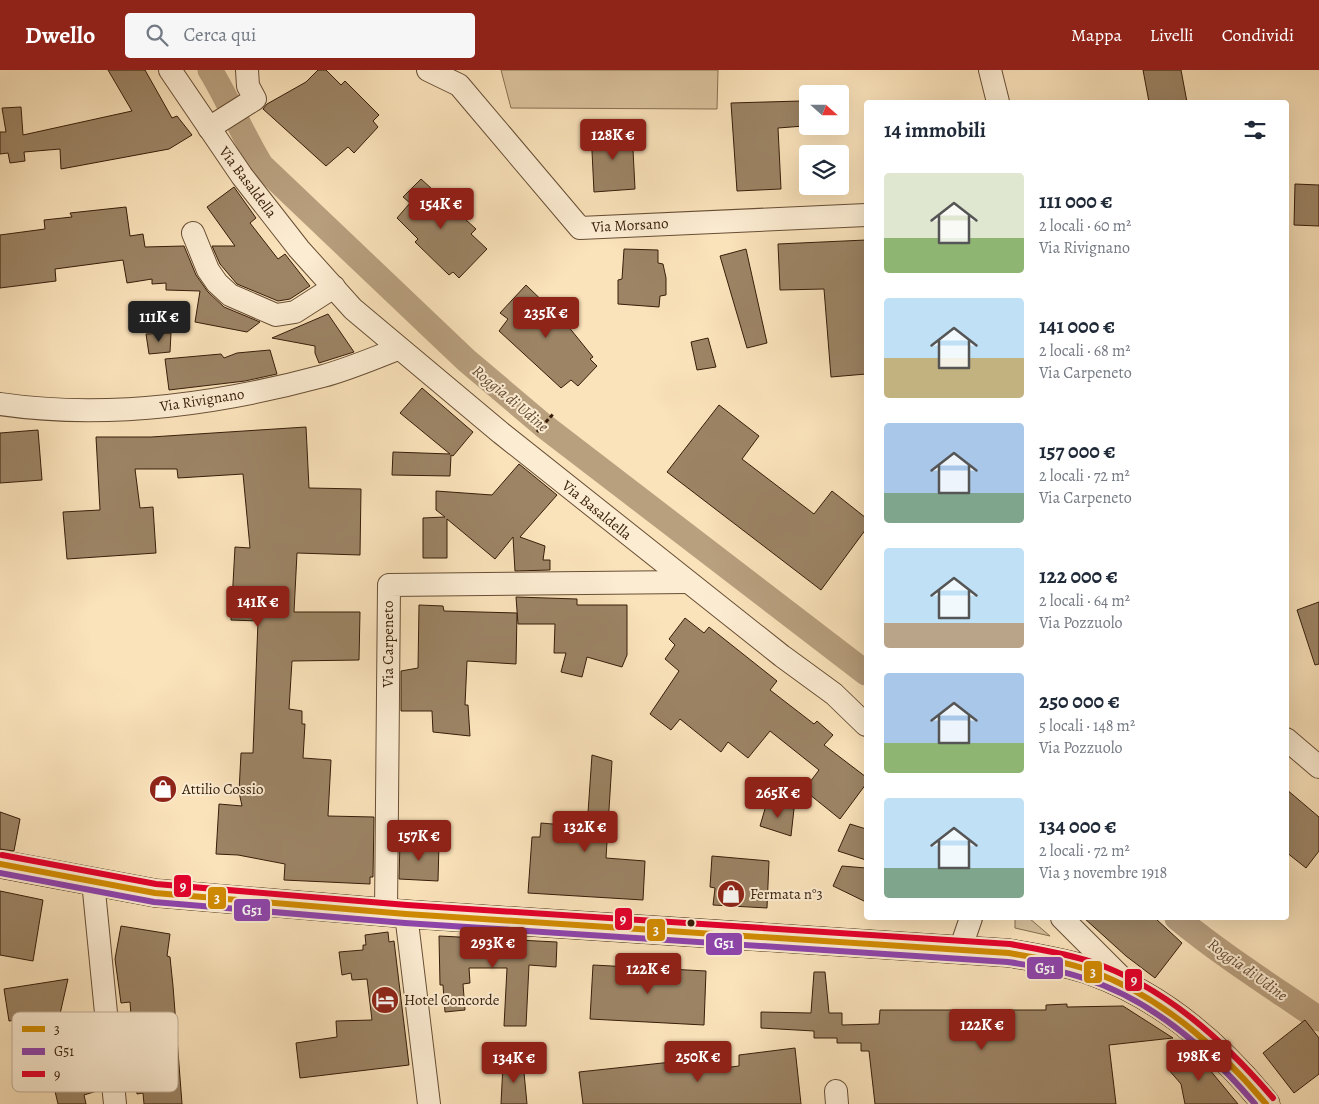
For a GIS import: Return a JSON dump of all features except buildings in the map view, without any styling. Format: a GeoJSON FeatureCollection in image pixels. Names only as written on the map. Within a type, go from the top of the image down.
{"type":"FeatureCollection","features":[{"type":"Feature","properties":{"kind":"main road"},"geometry":{"type":"LineString","coordinates":[[0,864],[155,893],[396,913],[1009,953],[1060,963],[1092,972],[1133,989],[1174,1015],[1220,1052],[1266,1104]]}},
{"type":"Feature","properties":{"kind":"street","name":"Via Basaldella"},"geometry":{"type":"LineString","coordinates":[[170,70],[217,123],[248,184],[299,249],[354,309],[398,348],[688,582],[834,694],[864,723]]}},
{"type":"Feature","properties":{"kind":"street"},"geometry":{"type":"LineString","coordinates":[[217,123],[255,99],[248,86],[247,70]]}},
{"type":"Feature","properties":{"kind":"street","name":"Via Morsano"},"geometry":{"type":"LineString","coordinates":[[428,70],[459,85],[580,228],[864,215]]}},
{"type":"Feature","properties":{"kind":"street"},"geometry":{"type":"LineString","coordinates":[[990,70],[998,100]]}},
{"type":"Feature","properties":{"kind":"street"},"geometry":{"type":"LineString","coordinates":[[193,233],[208,270],[216,283],[230,295],[276,315],[295,312],[334,287]]}},
{"type":"Feature","properties":{"kind":"street","name":"Via Rivignano"},"geometry":{"type":"LineString","coordinates":[[0,404],[35,409],[139,410],[234,395],[324,376],[398,348]]}},
{"type":"Feature","properties":{"kind":"street","name":"Via Carpeneto"},"geometry":{"type":"LineString","coordinates":[[396,913],[389,585],[688,582]]}},
{"type":"Feature","properties":{"kind":"street"},"geometry":{"type":"LineString","coordinates":[[1289,742],[1319,767]]}},
{"type":"Feature","properties":{"kind":"street"},"geometry":{"type":"LineString","coordinates":[[93,881],[106,1012]]}},
{"type":"Feature","properties":{"kind":"street"},"geometry":{"type":"LineString","coordinates":[[396,913],[429,1104]]}},
{"type":"Feature","properties":{"kind":"street"},"geometry":{"type":"LineString","coordinates":[[960,950],[970,920]]}},
{"type":"Feature","properties":{"kind":"street"},"geometry":{"type":"LineString","coordinates":[[1064,920],[1133,989]]}},
{"type":"Feature","properties":{"kind":"path"},"geometry":{"type":"LineString","coordinates":[[537,432],[554,413]]}},
{"type":"Feature","properties":{"kind":"shaded area"},"geometry":{"type":"Polygon","coordinates":[[[501,70],[718,70],[717,109],[511,108],[501,70]]]}},
{"type":"Feature","properties":{"kind":"shaded area"},"geometry":{"type":"Polygon","coordinates":[[[1015,920],[1031,920],[1050,936],[1015,928],[1015,920]]]}},
{"type":"Feature","properties":{"kind":"waterway","name":"Roggia di Udine"},"geometry":{"type":"LineString","coordinates":[[210,70],[261,165],[466,360],[544,426],[864,671]]}},
{"type":"Feature","properties":{"kind":"waterway","name":"Roggia di Udine"},"geometry":{"type":"LineString","coordinates":[[1179,920],[1229,958],[1319,1019]]}},
{"type":"Feature","properties":{"kind":"transit line","name":"9"},"geometry":{"type":"LineString","coordinates":[[2,855],[156,884],[407,905],[1010,944],[1092,962],[1144,986],[1168,1001],[1213,1036],[1273,1098]]}},
{"type":"Feature","properties":{"kind":"transit line","name":"3"},"geometry":{"type":"LineString","coordinates":[[0,864],[155,893],[406,914],[1009,953],[1050,960],[1091,971],[1117,982],[1165,1009],[1208,1044],[1248,1083],[1266,1104]]}},
{"type":"Feature","properties":{"kind":"transit line","name":"G51"},"geometry":{"type":"LineString","coordinates":[[0,873],[154,902],[405,923],[1008,962],[1038,967],[1077,976],[1111,988],[1135,1000],[1179,1029],[1219,1065],[1255,1104]]}},
{"type":"Feature","properties":{"kind":"place","name":"Attilio Cossio"},"geometry":{"type":"Point","coordinates":[163,789]}},
{"type":"Feature","properties":{"kind":"place","name":"Fermata n°3"},"geometry":{"type":"Point","coordinates":[731,894]}},
{"type":"Feature","properties":{"kind":"place","name":"Hotel Concorde"},"geometry":{"type":"Point","coordinates":[385,1000]}}]}
